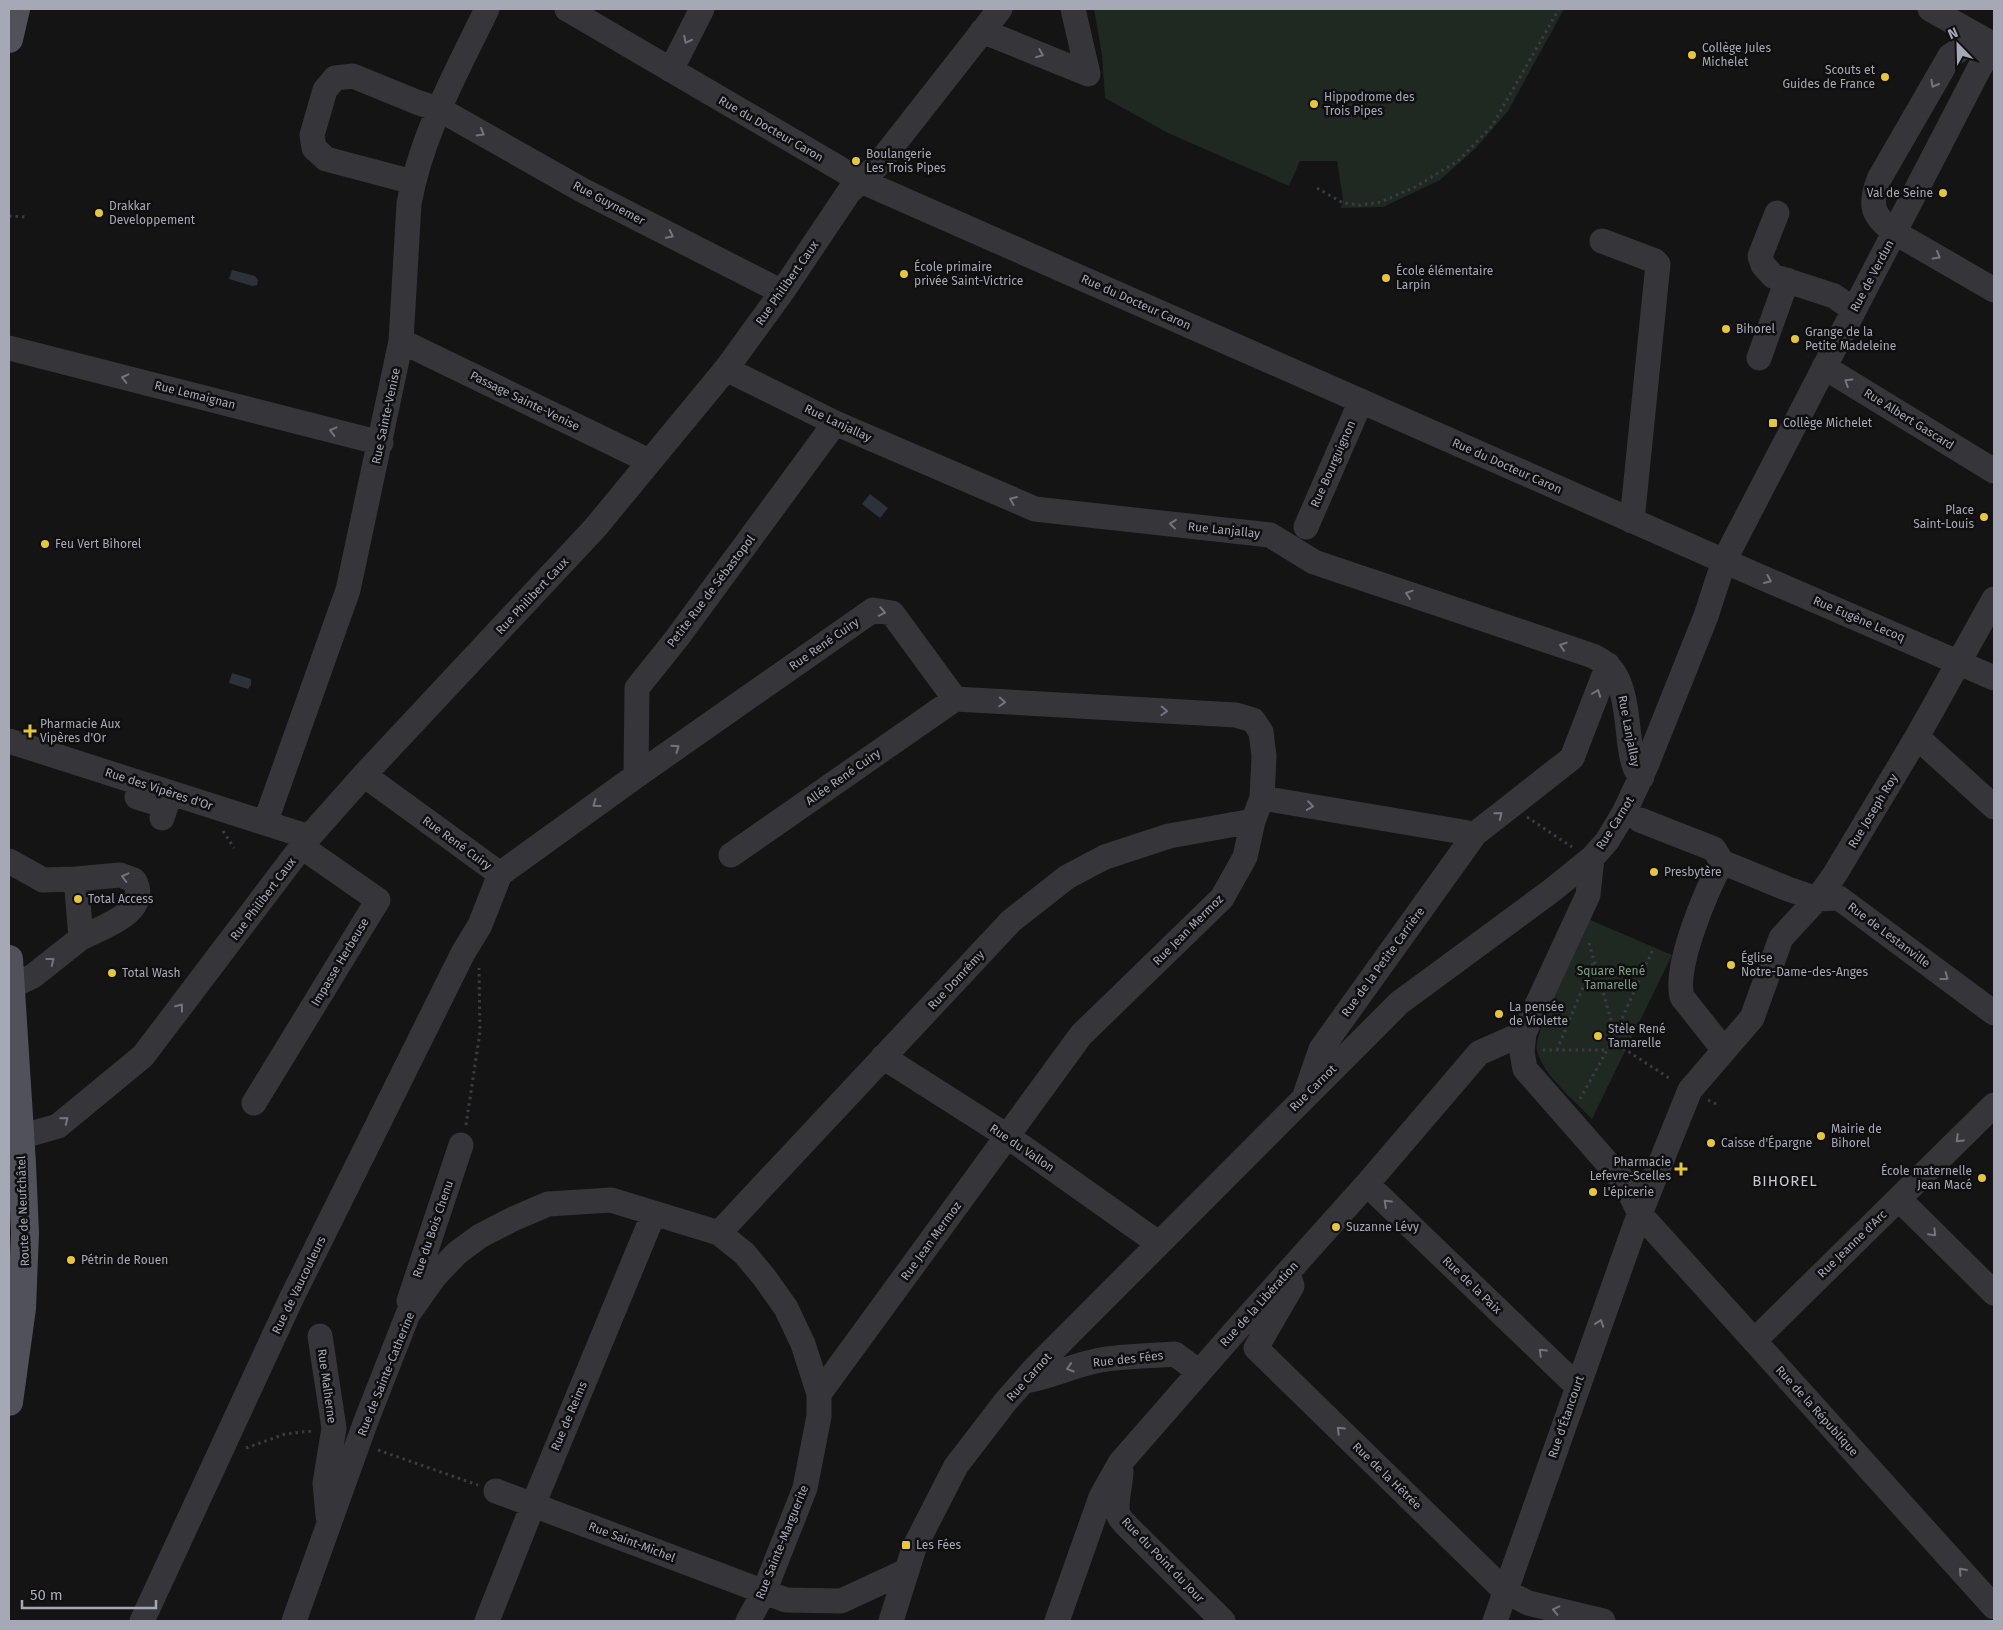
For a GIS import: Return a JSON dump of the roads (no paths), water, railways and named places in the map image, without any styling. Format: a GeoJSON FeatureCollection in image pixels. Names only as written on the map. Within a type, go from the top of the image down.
{"type":"FeatureCollection","features":[{"type":"Feature","properties":{"kind":"main road"},"geometry":{"type":"LineString","coordinates":[[9,39],[16,9]]}},
{"type":"Feature","properties":{"kind":"main road","name":"Route de Neufchâtel"},"geometry":{"type":"LineString","coordinates":[[9,959],[20,1137],[16,1164],[25,1271],[12,1344],[9,1402]]}},
{"type":"Feature","properties":{"kind":"street","name":"Rue Sainte-Venise"},"geometry":{"type":"LineString","coordinates":[[265,823],[348,590],[402,342],[409,204],[413,182],[439,109],[487,9]]}},
{"type":"Feature","properties":{"kind":"street","name":"Rue du Docteur Caron"},"geometry":{"type":"LineString","coordinates":[[567,9],[862,181],[1724,561]]}},
{"type":"Feature","properties":{"kind":"street"},"geometry":{"type":"LineString","coordinates":[[671,70],[702,9]]}},
{"type":"Feature","properties":{"kind":"street"},"geometry":{"type":"LineString","coordinates":[[989,21],[1088,74],[1073,9]]}},
{"type":"Feature","properties":{"kind":"street"},"geometry":{"type":"LineString","coordinates":[[1930,9],[1987,41]]}},
{"type":"Feature","properties":{"kind":"street","name":"Rue Philibert Caux"},"geometry":{"type":"LineString","coordinates":[[20,1137],[58,1126],[144,1056],[306,842],[364,775],[595,528],[726,369],[782,292],[849,192],[876,167],[989,21]]}},
{"type":"Feature","properties":{"kind":"street"},"geometry":{"type":"LineString","coordinates":[[1987,41],[1950,56],[1879,179],[1873,196],[1875,214],[1894,232],[1994,290]]}},
{"type":"Feature","properties":{"kind":"street","name":"Rue de Verdun"},"geometry":{"type":"LineString","coordinates":[[1724,561],[1894,232],[1987,71],[1987,41]]}},
{"type":"Feature","properties":{"kind":"street","name":"Rue Guynemer"},"geometry":{"type":"LineString","coordinates":[[413,182],[326,159],[314,148],[312,135],[325,90],[335,78],[353,76],[419,103],[439,109],[582,190],[782,292]]}},
{"type":"Feature","properties":{"kind":"street"},"geometry":{"type":"LineString","coordinates":[[1777,213],[1760,256],[1763,265],[1773,276],[1834,296],[1854,310]]}},
{"type":"Feature","properties":{"kind":"street"},"geometry":{"type":"LineString","coordinates":[[1602,241],[1656,261],[1658,264],[1632,521]]}},
{"type":"Feature","properties":{"kind":"street"},"geometry":{"type":"LineString","coordinates":[[1759,358],[1787,280]]}},
{"type":"Feature","properties":{"kind":"street","name":"Passage Sainte-Venise"},"geometry":{"type":"LineString","coordinates":[[402,342],[649,462]]}},
{"type":"Feature","properties":{"kind":"street","name":"Rue Lemaignan"},"geometry":{"type":"LineString","coordinates":[[9,348],[381,443]]}},
{"type":"Feature","properties":{"kind":"street","name":"Rue Albert Gascard"},"geometry":{"type":"LineString","coordinates":[[1824,367],[1994,472]]}},
{"type":"Feature","properties":{"kind":"street","name":"Rue Lanjallay"},"geometry":{"type":"LineString","coordinates":[[726,369],[836,423],[1035,509],[1270,534],[1314,562],[1593,656],[1608,665],[1616,677],[1623,696],[1630,746],[1636,771],[1642,777]]}},
{"type":"Feature","properties":{"kind":"street","name":"Rue Bourguignon"},"geometry":{"type":"LineString","coordinates":[[1306,526],[1360,401]]}},
{"type":"Feature","properties":{"kind":"street","name":"Petite Rue de Sébastopol"},"geometry":{"type":"LineString","coordinates":[[636,776],[637,688],[677,638],[836,423]]}},
{"type":"Feature","properties":{"kind":"street","name":"Rue Eugène Lecoq"},"geometry":{"type":"LineString","coordinates":[[1724,561],[1994,678]]}},
{"type":"Feature","properties":{"kind":"street","name":"Rue Carnot"},"geometry":{"type":"LineString","coordinates":[[891,1621],[914,1548],[956,1466],[1006,1401],[1036,1367],[1399,1003],[1551,891],[1591,859],[1607,841],[1642,777],[1706,616],[1724,561]]}},
{"type":"Feature","properties":{"kind":"street","name":"Rue Joseph Roy"},"geometry":{"type":"LineString","coordinates":[[1752,1018],[1781,938],[1817,898],[1853,846],[1994,600]]}},
{"type":"Feature","properties":{"kind":"street","name":"Rue René Cuiry"},"geometry":{"type":"LineString","coordinates":[[364,775],[500,874],[873,610],[892,614],[955,699]]}},
{"type":"Feature","properties":{"kind":"street"},"geometry":{"type":"LineString","coordinates":[[955,699],[1236,715],[1254,720],[1261,732],[1264,756],[1257,809],[1475,834],[1572,758],[1608,665]]}},
{"type":"Feature","properties":{"kind":"street","name":"Allée René Cuiry"},"geometry":{"type":"LineString","coordinates":[[730,854],[955,699]]}},
{"type":"Feature","properties":{"kind":"street"},"geometry":{"type":"LineString","coordinates":[[1917,737],[1994,807]]}},
{"type":"Feature","properties":{"kind":"street","name":"Rue des Vipères d'Or"},"geometry":{"type":"LineString","coordinates":[[9,741],[128,794],[265,823],[306,842]]}},
{"type":"Feature","properties":{"kind":"street"},"geometry":{"type":"LineString","coordinates":[[128,794],[166,806],[162,818]]}},
{"type":"Feature","properties":{"kind":"street","name":"Rue Domrémy"},"geometry":{"type":"LineString","coordinates":[[719,1233],[1011,921],[1068,877],[1105,857],[1257,809]]}},
{"type":"Feature","properties":{"kind":"street","name":"Rue Jean Mermoz"},"geometry":{"type":"LineString","coordinates":[[819,1394],[1081,1035],[1222,898],[1245,858],[1257,809]]}},
{"type":"Feature","properties":{"kind":"street","name":"Rue de Lestanville"},"geometry":{"type":"LineString","coordinates":[[1640,820],[1714,849],[1722,862],[1817,898],[1839,898],[1994,1014]]}},
{"type":"Feature","properties":{"kind":"street","name":"Rue de la Petite Carrière"},"geometry":{"type":"LineString","coordinates":[[1304,1097],[1321,1049],[1475,834]]}},
{"type":"Feature","properties":{"kind":"street","name":"Impasse Herbeuse"},"geometry":{"type":"LineString","coordinates":[[254,1103],[378,900],[306,842]]}},
{"type":"Feature","properties":{"kind":"street"},"geometry":{"type":"LineString","coordinates":[[1523,1042],[1588,895],[1591,859]]}},
{"type":"Feature","properties":{"kind":"street"},"geometry":{"type":"LineString","coordinates":[[9,861],[43,880],[120,875],[134,880],[138,888],[138,900],[127,914],[81,938],[33,976],[10,987]]}},
{"type":"Feature","properties":{"kind":"street"},"geometry":{"type":"LineString","coordinates":[[1722,862],[1711,883],[1687,947],[1679,987],[1682,997],[1724,1050]]}},
{"type":"Feature","properties":{"kind":"street","name":"Rue de Vaucouleurs"},"geometry":{"type":"LineString","coordinates":[[142,1621],[303,1276],[471,959],[480,925],[500,874]]}},
{"type":"Feature","properties":{"kind":"street"},"geometry":{"type":"LineString","coordinates":[[76,879],[81,938]]}},
{"type":"Feature","properties":{"kind":"street","name":"Rue d'Étancourt"},"geometry":{"type":"LineString","coordinates":[[1495,1621],[1640,1214],[1690,1090],[1752,1018]]}},
{"type":"Feature","properties":{"kind":"street","name":"Rue de la République"},"geometry":{"type":"LineString","coordinates":[[1523,1042],[1525,1069],[1565,1117],[1625,1183],[1640,1214],[1994,1609]]}},
{"type":"Feature","properties":{"kind":"street","name":"Rue de la Libération"},"geometry":{"type":"LineString","coordinates":[[1057,1621],[1101,1497],[1120,1463],[1367,1184],[1479,1053],[1523,1042]]}},
{"type":"Feature","properties":{"kind":"street","name":"Rue du Vallon"},"geometry":{"type":"LineString","coordinates":[[883,1058],[1007,1136],[1158,1243]]}},
{"type":"Feature","properties":{"kind":"street","name":"Rue Jeanne d'Arc"},"geometry":{"type":"LineString","coordinates":[[1754,1341],[1994,1105]]}},
{"type":"Feature","properties":{"kind":"street","name":"Rue du Bois Chenu"},"geometry":{"type":"LineString","coordinates":[[408,1314],[409,1297],[461,1145]]}},
{"type":"Feature","properties":{"kind":"street","name":"Rue de la Paix"},"geometry":{"type":"LineString","coordinates":[[1367,1184],[1578,1386]]}},
{"type":"Feature","properties":{"kind":"street"},"geometry":{"type":"LineString","coordinates":[[1899,1199],[1994,1293]]}},
{"type":"Feature","properties":{"kind":"street","name":"Rue de Sainte-Catherine"},"geometry":{"type":"LineString","coordinates":[[294,1621],[358,1443],[408,1314],[435,1276],[457,1253],[480,1236],[548,1204],[611,1200],[654,1213]]}},
{"type":"Feature","properties":{"kind":"street","name":"Rue Sainte-Marguerite"},"geometry":{"type":"LineString","coordinates":[[654,1213],[719,1233],[744,1254],[764,1277],[786,1308],[803,1344],[819,1394],[819,1416],[805,1488],[764,1592],[748,1621]]}},
{"type":"Feature","properties":{"kind":"street","name":"Rue de Reims"},"geometry":{"type":"LineString","coordinates":[[487,1621],[654,1213]]}},
{"type":"Feature","properties":{"kind":"street","name":"Rue de la Hêtrée"},"geometry":{"type":"LineString","coordinates":[[1288,1272],[1292,1286],[1256,1348],[1505,1591],[1528,1603],[1603,1621]]}},
{"type":"Feature","properties":{"kind":"street","name":"Rue Malherne"},"geometry":{"type":"LineString","coordinates":[[320,1336],[334,1428],[325,1483],[329,1526]]}},
{"type":"Feature","properties":{"kind":"street","name":"Rue des Fées"},"geometry":{"type":"LineString","coordinates":[[1024,1381],[1101,1360],[1174,1354],[1199,1372]]}},
{"type":"Feature","properties":{"kind":"street","name":"Rue du Point du Jour"},"geometry":{"type":"LineString","coordinates":[[1120,1463],[1121,1482],[1118,1514],[1130,1529],[1223,1621]]}},
{"type":"Feature","properties":{"kind":"street","name":"Rue Saint-Michel"},"geometry":{"type":"LineString","coordinates":[[496,1491],[786,1600],[841,1601],[906,1572]]}},
{"type":"Feature","properties":{"kind":"street"},"geometry":{"type":"LineString","coordinates":[[1990,1621],[1994,1609]]}},
{"type":"Feature","properties":{"kind":"place","name":"Collège Jules Michelet"},"geometry":{"type":"Point","coordinates":[1692,55]}},
{"type":"Feature","properties":{"kind":"place","name":"Scouts et Guides de France"},"geometry":{"type":"Point","coordinates":[1885,77]}},
{"type":"Feature","properties":{"kind":"place","name":"Hippodrome des Trois Pipes"},"geometry":{"type":"Point","coordinates":[1314,104]}},
{"type":"Feature","properties":{"kind":"place","name":"Boulangerie Les Trois Pipes"},"geometry":{"type":"Point","coordinates":[856,161]}},
{"type":"Feature","properties":{"kind":"place","name":"Val de Seine"},"geometry":{"type":"Point","coordinates":[1943,193]}},
{"type":"Feature","properties":{"kind":"place","name":"Drakkar Developpement"},"geometry":{"type":"Point","coordinates":[99,213]}},
{"type":"Feature","properties":{"kind":"place","name":"École primaire privée Saint-Victrice"},"geometry":{"type":"Point","coordinates":[904,274]}},
{"type":"Feature","properties":{"kind":"place","name":"École élémentaire Larpin"},"geometry":{"type":"Point","coordinates":[1386,278]}},
{"type":"Feature","properties":{"kind":"place","name":"Bihorel"},"geometry":{"type":"Point","coordinates":[1726,329]}},
{"type":"Feature","properties":{"kind":"place","name":"Grange de la Petite Madeleine"},"geometry":{"type":"Point","coordinates":[1795,339]}},
{"type":"Feature","properties":{"kind":"place","name":"Collège Michelet"},"geometry":{"type":"Point","coordinates":[1773,423]}},
{"type":"Feature","properties":{"kind":"place","name":"Place Saint-Louis"},"geometry":{"type":"Point","coordinates":[1984,517]}},
{"type":"Feature","properties":{"kind":"place","name":"Feu Vert Bihorel"},"geometry":{"type":"Point","coordinates":[45,544]}},
{"type":"Feature","properties":{"kind":"place","name":"Pharmacie Aux Vipères d'Or"},"geometry":{"type":"Point","coordinates":[30,731]}},
{"type":"Feature","properties":{"kind":"place","name":"Presbytère"},"geometry":{"type":"Point","coordinates":[1654,872]}},
{"type":"Feature","properties":{"kind":"place","name":"Total Access"},"geometry":{"type":"Point","coordinates":[78,899]}},
{"type":"Feature","properties":{"kind":"place","name":"Église Notre-Dame-des-Anges"},"geometry":{"type":"Point","coordinates":[1731,965]}},
{"type":"Feature","properties":{"kind":"place","name":"Total Wash"},"geometry":{"type":"Point","coordinates":[112,973]}},
{"type":"Feature","properties":{"kind":"place","name":"La pensée de Violette"},"geometry":{"type":"Point","coordinates":[1499,1014]}},
{"type":"Feature","properties":{"kind":"place","name":"Stèle René Tamarelle"},"geometry":{"type":"Point","coordinates":[1598,1036]}},
{"type":"Feature","properties":{"kind":"place","name":"Mairie de Bihorel"},"geometry":{"type":"Point","coordinates":[1821,1136]}},
{"type":"Feature","properties":{"kind":"place","name":"Caisse d'Épargne"},"geometry":{"type":"Point","coordinates":[1711,1143]}},
{"type":"Feature","properties":{"kind":"place","name":"Pharmacie Lefevre-Scelles"},"geometry":{"type":"Point","coordinates":[1681,1169]}},
{"type":"Feature","properties":{"kind":"place","name":"École maternelle Jean Macé"},"geometry":{"type":"Point","coordinates":[1982,1178]}},
{"type":"Feature","properties":{"kind":"place","name":"L'épicerie"},"geometry":{"type":"Point","coordinates":[1593,1192]}},
{"type":"Feature","properties":{"kind":"place","name":"Suzanne Lévy"},"geometry":{"type":"Point","coordinates":[1336,1227]}},
{"type":"Feature","properties":{"kind":"place","name":"Pétrin de Rouen"},"geometry":{"type":"Point","coordinates":[71,1260]}},
{"type":"Feature","properties":{"kind":"place","name":"Les Fées"},"geometry":{"type":"Point","coordinates":[906,1545]}},
{"type":"Feature","properties":{"kind":"district","name":"BIHOREL"},"geometry":{"type":"Point","coordinates":[1785,1181]}},
{"type":"Feature","properties":{"kind":"park label","name":"Square René Tamarelle"},"geometry":{"type":"Point","coordinates":[1611,978]}}]}
